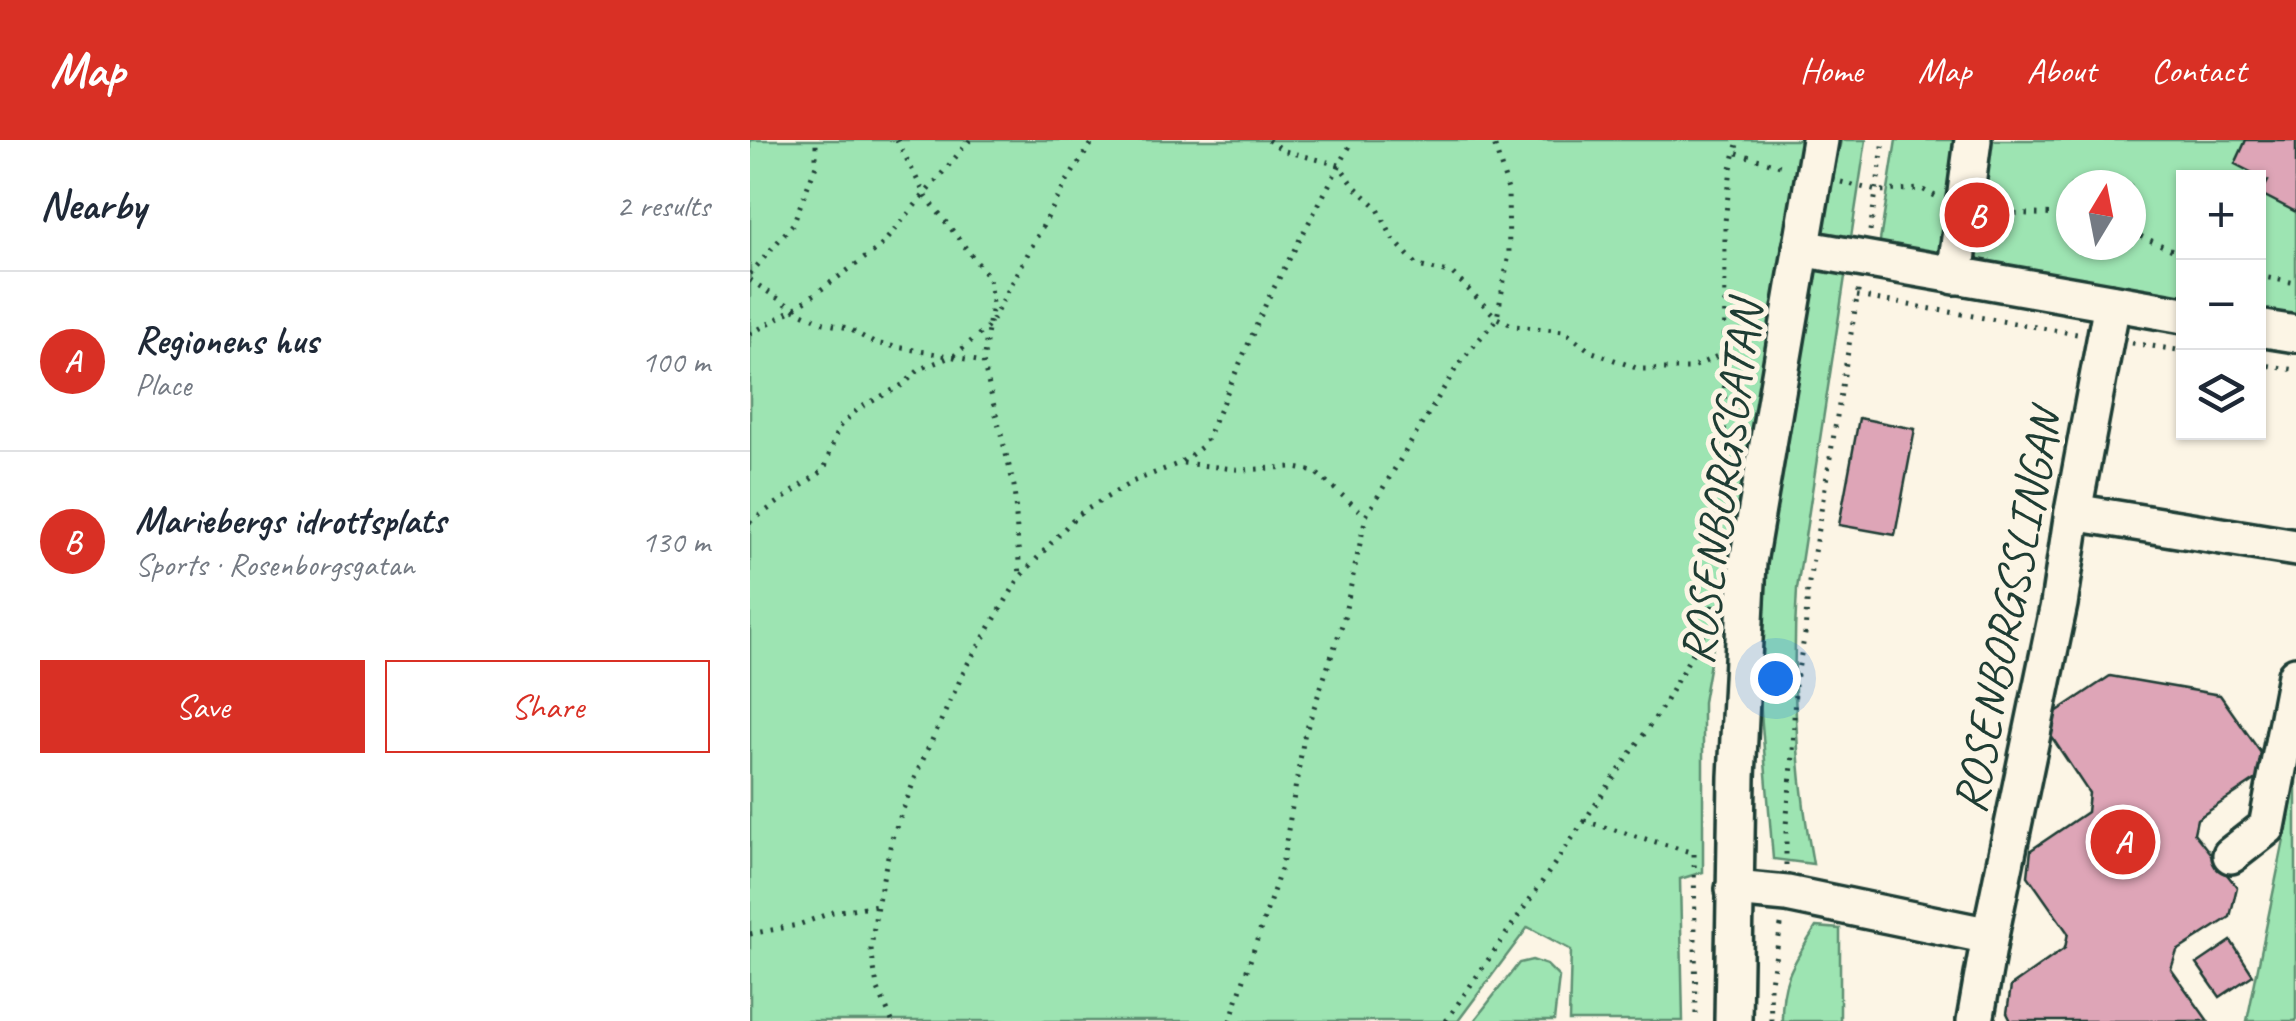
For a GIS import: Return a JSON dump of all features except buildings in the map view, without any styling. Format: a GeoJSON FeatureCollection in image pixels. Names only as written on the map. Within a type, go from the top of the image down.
{"type":"FeatureCollection","features":[{"type":"Feature","properties":{"kind":"street","name":"ROSENBORGSGATAN"},"geometry":{"type":"LineString","coordinates":[[1732,1021],[1747,579],[1820,140]]}},
{"type":"Feature","properties":{"kind":"street"},"geometry":{"type":"LineString","coordinates":[[1955,276],[1974,140]]}},
{"type":"Feature","properties":{"kind":"street"},"geometry":{"type":"LineString","coordinates":[[1801,248],[2176,315]]}},
{"type":"Feature","properties":{"kind":"street","name":"ROSENBORGSSLINGAN"},"geometry":{"type":"LineString","coordinates":[[1974,1021],[2058,604],[2112,303]]}},
{"type":"Feature","properties":{"kind":"street"},"geometry":{"type":"LineString","coordinates":[[2266,329],[2296,334]]}},
{"type":"Feature","properties":{"kind":"street"},"geometry":{"type":"LineString","coordinates":[[2072,512],[2296,548]]}},
{"type":"Feature","properties":{"kind":"street"},"geometry":{"type":"LineString","coordinates":[[2231,855],[2267,827],[2296,675]]}},
{"type":"Feature","properties":{"kind":"street"},"geometry":{"type":"LineString","coordinates":[[1734,890],[1787,894],[1990,936]]}},
{"type":"Feature","properties":{"kind":"path"},"geometry":{"type":"LineString","coordinates":[[816,140],[816,165],[793,224],[750,277],[794,309],[824,324],[848,328],[874,342],[900,349],[983,362]]}},
{"type":"Feature","properties":{"kind":"path"},"geometry":{"type":"LineString","coordinates":[[897,140],[925,195],[989,278],[992,304],[983,362],[1014,486],[1020,577]]}},
{"type":"Feature","properties":{"kind":"path"},"geometry":{"type":"LineString","coordinates":[[750,334],[794,309],[880,246],[970,140]]}},
{"type":"Feature","properties":{"kind":"path"},"geometry":{"type":"LineString","coordinates":[[750,522],[824,470],[838,428],[858,409],[904,384],[920,368],[955,355],[988,326],[1067,180],[1094,140]]}},
{"type":"Feature","properties":{"kind":"path"},"geometry":{"type":"LineString","coordinates":[[1268,140],[1285,150],[1339,165],[1376,207],[1393,238],[1418,266],[1453,274],[1497,318],[1514,326],[1566,332],[1590,352],[1639,369],[1689,369],[1722,354]]}},
{"type":"Feature","properties":{"kind":"path"},"geometry":{"type":"LineString","coordinates":[[892,1021],[877,987],[871,949],[877,906],[892,838],[918,768],[967,665],[1020,577],[1076,516],[1132,482],[1180,462],[1204,444],[1268,299],[1353,140]]}},
{"type":"Feature","properties":{"kind":"path"},"geometry":{"type":"LineString","coordinates":[[1230,1021],[1282,865],[1304,737],[1342,622],[1366,516],[1458,364],[1497,318],[1509,254],[1508,190],[1492,140]]}},
{"type":"Feature","properties":{"kind":"path"},"geometry":{"type":"LineString","coordinates":[[1724,529],[1725,222],[1738,140]]}},
{"type":"Feature","properties":{"kind":"path"},"geometry":{"type":"LineString","coordinates":[[1772,1021],[1770,986],[1787,894],[1786,825],[1795,686],[1884,140]]}},
{"type":"Feature","properties":{"kind":"path"},"geometry":{"type":"LineString","coordinates":[[1737,153],[1775,164]]}},
{"type":"Feature","properties":{"kind":"path"},"geometry":{"type":"LineString","coordinates":[[2146,239],[2176,252]]}},
{"type":"Feature","properties":{"kind":"path"},"geometry":{"type":"LineString","coordinates":[[2266,277],[2296,283]]}},
{"type":"Feature","properties":{"kind":"path"},"geometry":{"type":"LineString","coordinates":[[1856,296],[2176,351]]}},
{"type":"Feature","properties":{"kind":"path"},"geometry":{"type":"LineString","coordinates":[[2266,365],[2296,370]]}},
{"type":"Feature","properties":{"kind":"path"},"geometry":{"type":"LineString","coordinates":[[1180,462],[1243,470],[1290,467],[1315,472],[1366,516]]}},
{"type":"Feature","properties":{"kind":"path"},"geometry":{"type":"LineString","coordinates":[[1446,1021],[1660,711],[1710,622],[1716,585]]}},
{"type":"Feature","properties":{"kind":"path"},"geometry":{"type":"LineString","coordinates":[[1584,820],[1694,853],[1696,1021]]}},
{"type":"Feature","properties":{"kind":"path"},"geometry":{"type":"LineString","coordinates":[[750,934],[798,925],[833,912],[877,906]]}},
{"type":"Feature","properties":{"kind":"green space"},"geometry":{"type":"Polygon","coordinates":[[[750,140],[1803,140],[1703,702],[1703,872],[1680,879],[1683,1021],[1569,1021],[1571,950],[1528,927],[1458,1021],[750,1021],[750,140]]]}},
{"type":"Feature","properties":{"kind":"green space"},"geometry":{"type":"Polygon","coordinates":[[[1841,140],[1866,140],[1797,589],[1795,624],[1799,761],[1813,864],[1773,859],[1760,700],[1763,593],[1809,292],[1841,140]]]}},
{"type":"Feature","properties":{"kind":"green space"},"geometry":{"type":"Polygon","coordinates":[[[1896,140],[2296,140],[2296,318],[2266,313],[2266,170],[2176,170],[2176,298],[1879,247],[1896,140]]]}},
{"type":"Feature","properties":{"kind":"green space"},"geometry":{"type":"Polygon","coordinates":[[[2296,781],[2296,1021],[2247,1021],[2296,781]]]}},
{"type":"Feature","properties":{"kind":"green space"},"geometry":{"type":"Polygon","coordinates":[[[1816,927],[1840,929],[1840,1021],[1782,1021],[1787,982],[1816,927]]]}},
{"type":"Feature","properties":{"kind":"green space"},"geometry":{"type":"Polygon","coordinates":[[[1532,960],[1547,965],[1559,977],[1554,1021],[1474,1021],[1519,963],[1532,960]]]}},
{"type":"Feature","properties":{"kind":"place","name":"Mariebergs idrottsplats"},"geometry":{"type":"Point","coordinates":[1977,215]}},
{"type":"Feature","properties":{"kind":"place","name":"Regionens hus"},"geometry":{"type":"Point","coordinates":[2123,842]}}]}
